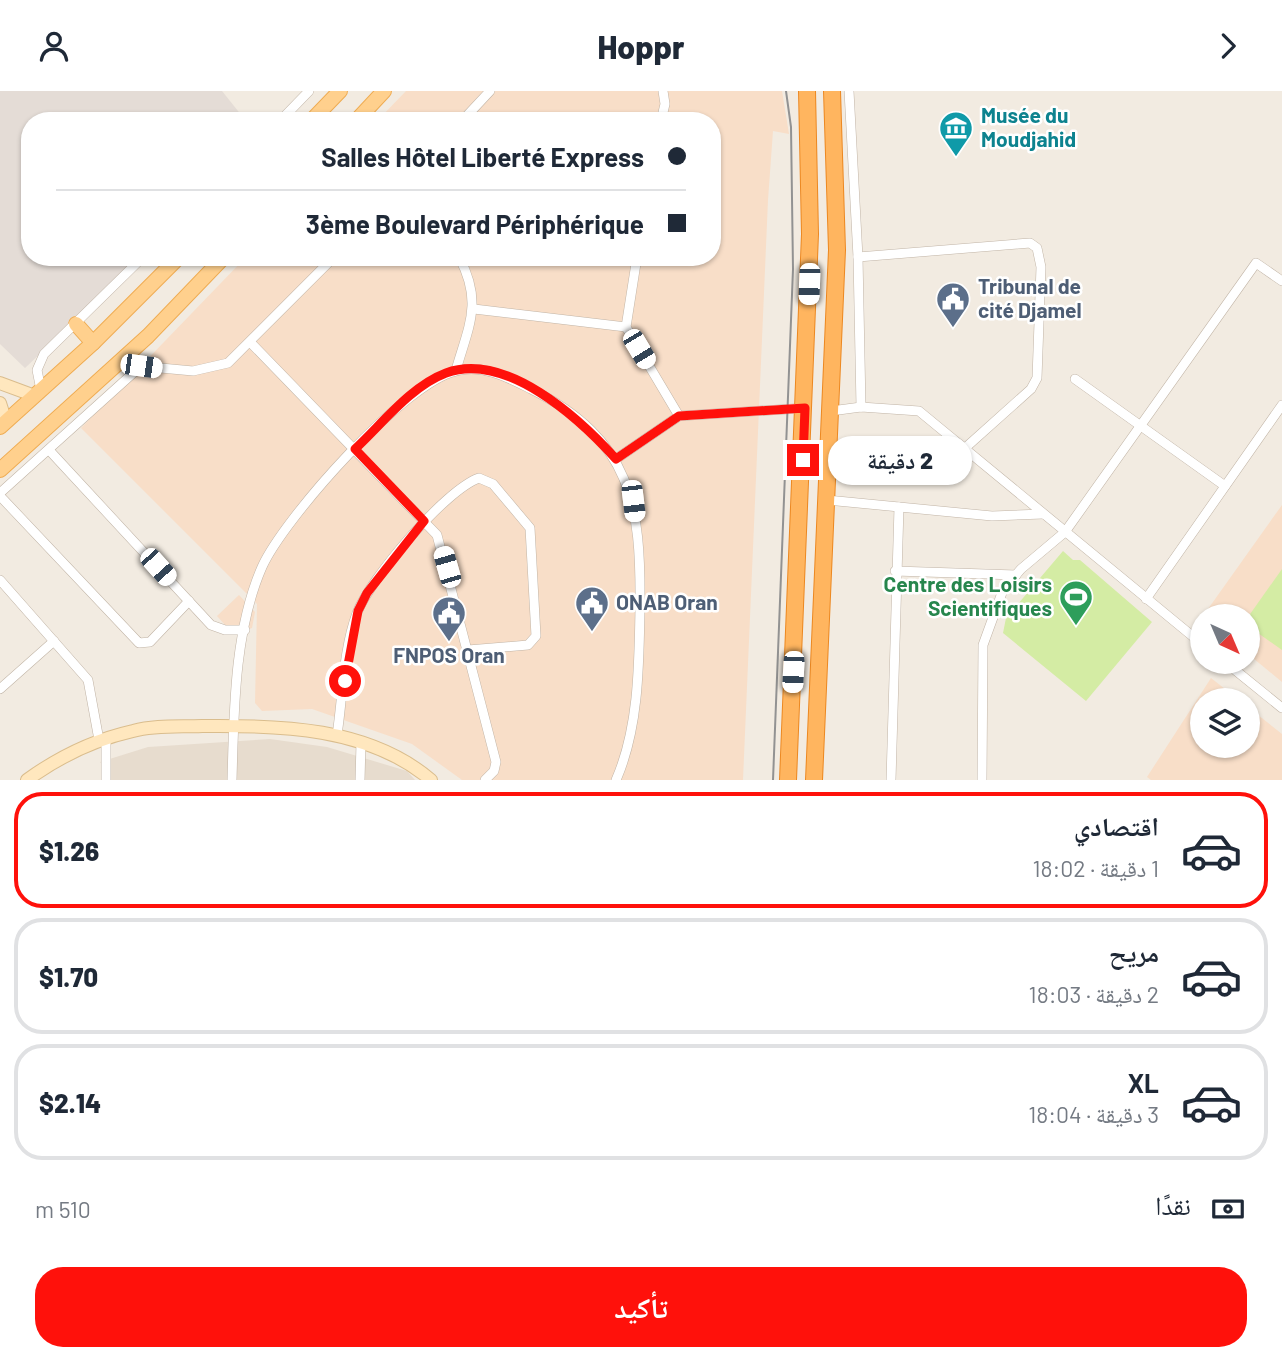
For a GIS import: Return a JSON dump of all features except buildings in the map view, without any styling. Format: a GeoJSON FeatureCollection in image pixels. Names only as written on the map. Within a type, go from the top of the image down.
{"type":"FeatureCollection","features":[{"type":"Feature","properties":{"kind":"highway"},"geometry":{"type":"LineString","coordinates":[[801,91],[809,146]]}},
{"type":"Feature","properties":{"kind":"highway"},"geometry":{"type":"LineString","coordinates":[[788,780],[810,234],[807,91]]}},
{"type":"Feature","properties":{"kind":"highway"},"geometry":{"type":"LineString","coordinates":[[814,780],[836,250],[832,91]]}},
{"type":"Feature","properties":{"kind":"main road"},"geometry":{"type":"LineString","coordinates":[[320,112],[340,91]]}},
{"type":"Feature","properties":{"kind":"main road"},"geometry":{"type":"LineString","coordinates":[[364,112],[384,91]]}},
{"type":"Feature","properties":{"kind":"main road"},"geometry":{"type":"LineString","coordinates":[[3,424],[93,343],[170,266]]}},
{"type":"Feature","properties":{"kind":"main road"},"geometry":{"type":"LineString","coordinates":[[0,470],[118,364],[215,266]]}},
{"type":"Feature","properties":{"kind":"main road"},"geometry":{"type":"LineString","coordinates":[[76,324],[93,343]]}},
{"type":"Feature","properties":{"kind":"street"},"geometry":{"type":"LineString","coordinates":[[289,112],[309,91]]}},
{"type":"Feature","properties":{"kind":"street"},"geometry":{"type":"LineString","coordinates":[[470,112],[490,91]]}},
{"type":"Feature","properties":{"kind":"street"},"geometry":{"type":"LineString","coordinates":[[663,91],[663,112]]}},
{"type":"Feature","properties":{"kind":"street"},"geometry":{"type":"LineString","coordinates":[[849,91],[858,257],[861,407]]}},
{"type":"Feature","properties":{"kind":"street"},"geometry":{"type":"LineString","coordinates":[[858,257],[1030,243],[1037,248],[1041,267],[1037,378],[1031,389],[964,449]]}},
{"type":"Feature","properties":{"kind":"street"},"geometry":{"type":"LineString","coordinates":[[982,780],[983,645],[1003,590],[1065,532],[1256,263],[1282,281]]}},
{"type":"Feature","properties":{"kind":"street"},"geometry":{"type":"LineString","coordinates":[[0,383],[38,393],[37,370],[40,359],[134,266]]}},
{"type":"Feature","properties":{"kind":"street"},"geometry":{"type":"LineString","coordinates":[[118,364],[193,372],[228,363],[325,266]]}},
{"type":"Feature","properties":{"kind":"street"},"geometry":{"type":"LineString","coordinates":[[456,370],[474,309],[469,276],[463,266]]}},
{"type":"Feature","properties":{"kind":"street"},"geometry":{"type":"LineString","coordinates":[[636,266],[626,327],[679,416]]}},
{"type":"Feature","properties":{"kind":"street"},"geometry":{"type":"LineString","coordinates":[[474,309],[626,327]]}},
{"type":"Feature","properties":{"kind":"street"},"geometry":{"type":"LineString","coordinates":[[251,343],[424,521],[440,543],[496,762],[494,771],[485,780]]}},
{"type":"Feature","properties":{"kind":"street"},"geometry":{"type":"LineString","coordinates":[[141,366],[0,495],[139,643],[150,642],[189,601]]}},
{"type":"Feature","properties":{"kind":"street"},"geometry":{"type":"LineString","coordinates":[[232,780],[233,726],[251,595],[279,534],[301,506],[355,449],[419,389],[456,370],[470,369],[497,373],[541,394],[571,413],[616,459],[633,501],[640,563],[637,685],[626,749],[616,780]]}},
{"type":"Feature","properties":{"kind":"street"},"geometry":{"type":"LineString","coordinates":[[1075,379],[1225,486]]}},
{"type":"Feature","properties":{"kind":"street"},"geometry":{"type":"LineString","coordinates":[[0,403],[3,424]]}},
{"type":"Feature","properties":{"kind":"street"},"geometry":{"type":"LineString","coordinates":[[1146,599],[1282,405]]}},
{"type":"Feature","properties":{"kind":"street"},"geometry":{"type":"LineString","coordinates":[[831,411],[861,407],[919,411],[1190,634]]}},
{"type":"Feature","properties":{"kind":"street"},"geometry":{"type":"LineString","coordinates":[[616,459],[679,416],[805,408]]}},
{"type":"Feature","properties":{"kind":"street"},"geometry":{"type":"LineString","coordinates":[[49,450],[216,629],[245,630]]}},
{"type":"Feature","properties":{"kind":"street"},"geometry":{"type":"LineString","coordinates":[[337,735],[358,611],[367,593],[424,521],[463,487],[479,478],[493,484],[530,527],[533,541],[535,640],[528,646],[468,650]]}},
{"type":"Feature","properties":{"kind":"street"},"geometry":{"type":"LineString","coordinates":[[827,500],[992,516],[1043,514]]}},
{"type":"Feature","properties":{"kind":"street"},"geometry":{"type":"LineString","coordinates":[[891,780],[895,571],[899,507]]}},
{"type":"Feature","properties":{"kind":"street"},"geometry":{"type":"LineString","coordinates":[[895,571],[1016,575]]}},
{"type":"Feature","properties":{"kind":"street"},"geometry":{"type":"LineString","coordinates":[[0,580],[88,680],[103,739],[106,780]]}},
{"type":"Feature","properties":{"kind":"street"},"geometry":{"type":"LineString","coordinates":[[0,689],[54,641]]}},
{"type":"Feature","properties":{"kind":"street"},"geometry":{"type":"LineString","coordinates":[[1240,674],[1282,708]]}},
{"type":"Feature","properties":{"kind":"street"},"geometry":{"type":"LineString","coordinates":[[27,780],[65,754],[103,739],[161,726],[233,726],[337,735],[395,756],[431,780]]}},
{"type":"Feature","properties":{"kind":"street"},"geometry":{"type":"LineString","coordinates":[[360,780],[361,743]]}},
{"type":"Feature","properties":{"kind":"shaded area"},"geometry":{"type":"Polygon","coordinates":[[[0,91],[222,91],[239,112],[21,112],[21,266],[132,266],[25,368],[0,344],[0,91]]]}},
{"type":"Feature","properties":{"kind":"shaded area"},"geometry":{"type":"Polygon","coordinates":[[[406,91],[782,91],[789,134],[773,131],[743,780],[462,780],[412,744],[312,709],[262,711],[255,703],[257,604],[81,428],[237,266],[721,266],[721,112],[386,112],[406,91]]]}},
{"type":"Feature","properties":{"kind":"shaded area"},"geometry":{"type":"Polygon","coordinates":[[[1282,505],[1282,682],[1260,664],[1260,604],[1212,604],[1282,505]]]}},
{"type":"Feature","properties":{"kind":"shaded area"},"geometry":{"type":"Polygon","coordinates":[[[239,595],[255,612],[252,628],[243,631],[226,626],[217,616],[239,595]]]}},
{"type":"Feature","properties":{"kind":"shaded area"},"geometry":{"type":"Polygon","coordinates":[[[1211,678],[1224,688],[1205,688],[1211,678]]]}},
{"type":"Feature","properties":{"kind":"shaded area"},"geometry":{"type":"Polygon","coordinates":[[[1190,710],[1190,758],[1260,758],[1260,717],[1282,734],[1282,780],[1151,780],[1147,777],[1190,710]]]}},
{"type":"Feature","properties":{"kind":"shaded area"},"geometry":{"type":"Polygon","coordinates":[[[270,739],[327,747],[407,771],[415,780],[105,780],[105,768],[100,762],[148,747],[270,739]]]}},
{"type":"Feature","properties":{"kind":"green space","name":"Centre des Loisirs Scientifiques"},"geometry":{"type":"Polygon","coordinates":[[[1063,551],[1073,560],[1080,560],[1152,622],[1086,701],[1003,633],[1006,618],[1063,551]]]}},
{"type":"Feature","properties":{"kind":"green space"},"geometry":{"type":"Polygon","coordinates":[[[1282,569],[1282,650],[1260,634],[1260,604],[1257,604],[1282,569]]]}},
{"type":"Feature","properties":{"kind":"tram line"},"geometry":{"type":"LineString","coordinates":[[773,780],[793,269],[791,127],[786,91]]}},
{"type":"Feature","properties":{"kind":"place","name":"Musée du Moudjahid"},"geometry":{"type":"Point","coordinates":[956,158]}},
{"type":"Feature","properties":{"kind":"place","name":"Tribunal de cité Djamel"},"geometry":{"type":"Point","coordinates":[953,329]}},
{"type":"Feature","properties":{"kind":"place","name":"Centre des Loisirs Scientifiques"},"geometry":{"type":"Point","coordinates":[1076,627]}},
{"type":"Feature","properties":{"kind":"place","name":"ONAB Oran"},"geometry":{"type":"Point","coordinates":[592,633]}},
{"type":"Feature","properties":{"kind":"place","name":"FNPOS Oran"},"geometry":{"type":"Point","coordinates":[449,643]}},
{"type":"Feature","properties":{"kind":"route"},"geometry":{"type":"LineString","coordinates":[[345,681],[352,628],[358,611],[367,593],[424,521],[355,449],[419,389],[445,374],[456,370],[484,370],[512,379],[571,413],[616,459],[679,416],[805,408],[803,460]]}}]}
